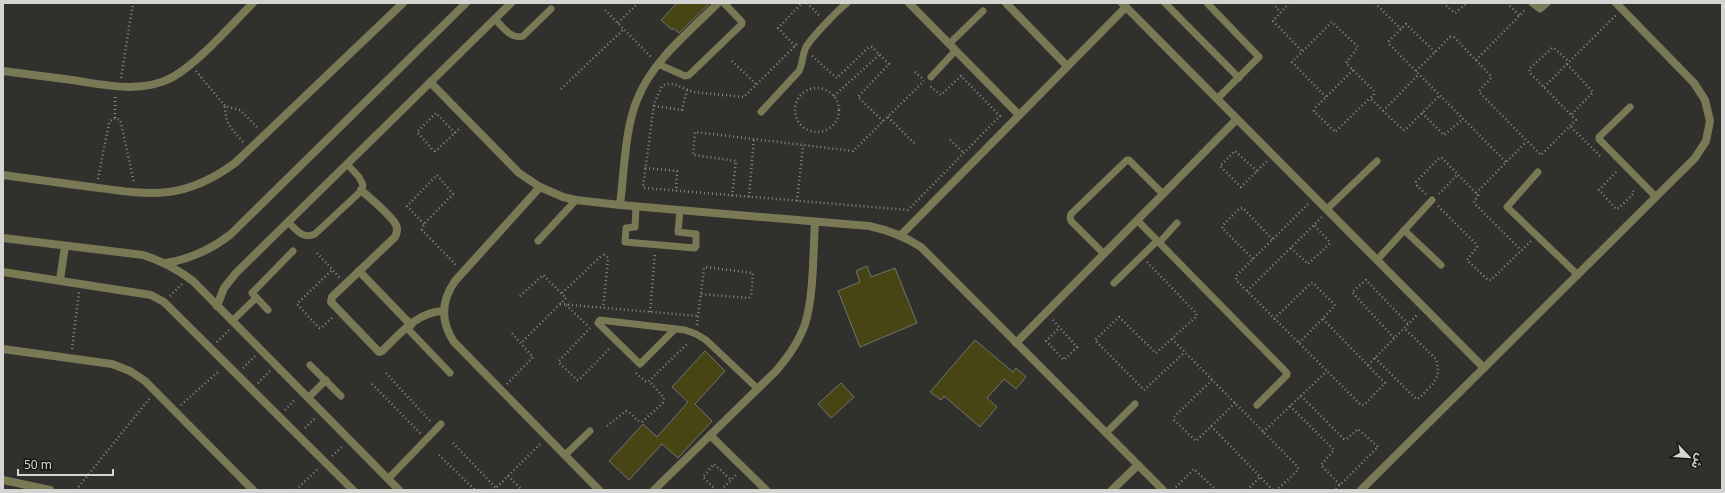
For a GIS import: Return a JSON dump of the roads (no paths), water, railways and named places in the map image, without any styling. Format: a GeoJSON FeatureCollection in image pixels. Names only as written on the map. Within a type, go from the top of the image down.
{"type":"FeatureCollection","features":[{"type":"Feature","properties":{"kind":"street"},"geometry":{"type":"LineString","coordinates":[[3,71],[118,87],[144,86],[158,83],[172,78],[191,64],[253,3]]}},
{"type":"Feature","properties":{"kind":"street"},"geometry":{"type":"LineString","coordinates":[[3,176],[136,193],[167,193],[196,186],[223,172],[236,163],[403,3]]}},
{"type":"Feature","properties":{"kind":"street"},"geometry":{"type":"LineString","coordinates":[[217,306],[224,288],[230,280],[511,3]]}},
{"type":"Feature","properties":{"kind":"street"},"geometry":{"type":"LineString","coordinates":[[620,205],[632,115],[642,88],[658,64],[718,3]]}},
{"type":"Feature","properties":{"kind":"street"},"geometry":{"type":"LineString","coordinates":[[909,3],[1019,115]]}},
{"type":"Feature","properties":{"kind":"street"},"geometry":{"type":"LineString","coordinates":[[1006,3],[1067,66]]}},
{"type":"Feature","properties":{"kind":"street"},"geometry":{"type":"LineString","coordinates":[[166,263],[178,261],[201,253],[231,234],[464,4]]}},
{"type":"Feature","properties":{"kind":"street"},"geometry":{"type":"LineString","coordinates":[[901,235],[1067,66],[1124,5],[1484,368]]}},
{"type":"Feature","properties":{"kind":"street"},"geometry":{"type":"LineString","coordinates":[[1361,490],[1695,158],[1706,141],[1710,121],[1706,100],[1694,83],[1619,6]]}},
{"type":"Feature","properties":{"kind":"street"},"geometry":{"type":"LineString","coordinates":[[430,82],[519,173],[552,193],[576,200],[620,205],[868,226],[901,235],[921,247],[1163,490]]}},
{"type":"Feature","properties":{"kind":"street"},"geometry":{"type":"LineString","coordinates":[[1016,343],[1237,119]]}},
{"type":"Feature","properties":{"kind":"street"},"geometry":{"type":"LineString","coordinates":[[540,187],[463,272],[449,290],[443,311],[444,322],[454,342],[599,490]]}},
{"type":"Feature","properties":{"kind":"street"},"geometry":{"type":"LineString","coordinates":[[361,190],[395,222],[398,229],[395,237],[331,299],[331,302],[379,352],[424,314],[443,311]]}},
{"type":"Feature","properties":{"kind":"street"},"geometry":{"type":"LineString","coordinates":[[654,490],[758,389],[788,357],[798,341],[810,306],[815,222]]}},
{"type":"Feature","properties":{"kind":"street"},"geometry":{"type":"LineString","coordinates":[[3,238],[137,254],[166,263],[188,278],[217,306],[399,490]]}},
{"type":"Feature","properties":{"kind":"street"},"geometry":{"type":"LineString","coordinates":[[60,280],[64,246]]}},
{"type":"Feature","properties":{"kind":"street"},"geometry":{"type":"LineString","coordinates":[[360,270],[409,326]]}},
{"type":"Feature","properties":{"kind":"street"},"geometry":{"type":"LineString","coordinates":[[3,272],[151,295],[164,302],[353,490]]}},
{"type":"Feature","properties":{"kind":"street"},"geometry":{"type":"LineString","coordinates":[[3,349],[112,364],[138,375],[253,490]]}},
{"type":"Feature","properties":{"kind":"street"},"geometry":{"type":"LineString","coordinates":[[710,435],[766,490]]}},
{"type":"Feature","properties":{"kind":"street"},"geometry":{"type":"LineString","coordinates":[[1112,490],[1138,465]]}},
{"type":"Feature","properties":{"kind":"street"},"geometry":{"type":"LineString","coordinates":[[3,480],[24,487],[50,490]]}},
{"type":"Feature","properties":{"kind":"lane"},"geometry":{"type":"LineString","coordinates":[[658,64],[685,76],[689,75],[742,24],[742,22],[724,3]]}},
{"type":"Feature","properties":{"kind":"lane"},"geometry":{"type":"LineString","coordinates":[[761,112],[798,71],[802,63],[805,49],[810,41],[847,3]]}},
{"type":"Feature","properties":{"kind":"lane"},"geometry":{"type":"LineString","coordinates":[[1165,3],[1239,78]]}},
{"type":"Feature","properties":{"kind":"lane"},"geometry":{"type":"LineString","coordinates":[[1207,3],[1259,57],[1218,99]]}},
{"type":"Feature","properties":{"kind":"lane"},"geometry":{"type":"LineString","coordinates":[[1532,3],[1540,9],[1547,3]]}},
{"type":"Feature","properties":{"kind":"lane"},"geometry":{"type":"LineString","coordinates":[[495,19],[512,35],[519,38],[523,36],[551,9]]}},
{"type":"Feature","properties":{"kind":"lane"},"geometry":{"type":"LineString","coordinates":[[949,44],[983,11]]}},
{"type":"Feature","properties":{"kind":"lane"},"geometry":{"type":"LineString","coordinates":[[931,77],[956,51]]}},
{"type":"Feature","properties":{"kind":"lane"},"geometry":{"type":"LineString","coordinates":[[1630,107],[1598,138],[1656,197]]}},
{"type":"Feature","properties":{"kind":"lane"},"geometry":{"type":"LineString","coordinates":[[1104,254],[1071,221],[1071,214],[1127,160],[1129,160],[1163,194]]}},
{"type":"Feature","properties":{"kind":"lane"},"geometry":{"type":"LineString","coordinates":[[1327,210],[1377,161]]}},
{"type":"Feature","properties":{"kind":"lane"},"geometry":{"type":"LineString","coordinates":[[288,222],[302,235],[310,236],[315,234],[361,190],[363,184],[362,181],[347,164]]}},
{"type":"Feature","properties":{"kind":"lane"},"geometry":{"type":"LineString","coordinates":[[1538,172],[1507,206],[1578,275]]}},
{"type":"Feature","properties":{"kind":"lane"},"geometry":{"type":"LineString","coordinates":[[538,241],[576,200]]}},
{"type":"Feature","properties":{"kind":"lane"},"geometry":{"type":"LineString","coordinates":[[1377,260],[1432,200]]}},
{"type":"Feature","properties":{"kind":"lane"},"geometry":{"type":"LineString","coordinates":[[636,206],[635,227],[626,228],[625,241],[656,245],[696,247],[696,234],[678,232],[680,210]]}},
{"type":"Feature","properties":{"kind":"lane"},"geometry":{"type":"LineString","coordinates":[[1137,220],[1287,373],[1286,376],[1257,405]]}},
{"type":"Feature","properties":{"kind":"lane"},"geometry":{"type":"LineString","coordinates":[[1114,283],[1177,223]]}},
{"type":"Feature","properties":{"kind":"lane"},"geometry":{"type":"LineString","coordinates":[[1404,230],[1441,265]]}},
{"type":"Feature","properties":{"kind":"lane"},"geometry":{"type":"LineString","coordinates":[[268,310],[252,293],[294,251]]}},
{"type":"Feature","properties":{"kind":"lane"},"geometry":{"type":"LineString","coordinates":[[234,323],[256,298]]}},
{"type":"Feature","properties":{"kind":"lane"},"geometry":{"type":"LineString","coordinates":[[675,329],[640,364],[598,323],[600,320],[675,329],[696,334],[706,340],[758,389]]}},
{"type":"Feature","properties":{"kind":"lane"},"geometry":{"type":"LineString","coordinates":[[409,326],[450,373]]}},
{"type":"Feature","properties":{"kind":"lane"},"geometry":{"type":"LineString","coordinates":[[310,365],[341,396]]}},
{"type":"Feature","properties":{"kind":"lane"},"geometry":{"type":"LineString","coordinates":[[305,395],[326,380]]}},
{"type":"Feature","properties":{"kind":"lane"},"geometry":{"type":"LineString","coordinates":[[1106,433],[1135,404]]}},
{"type":"Feature","properties":{"kind":"lane"},"geometry":{"type":"LineString","coordinates":[[388,479],[439,426]]}},
{"type":"Feature","properties":{"kind":"lane"},"geometry":{"type":"LineString","coordinates":[[565,455],[590,431]]}}]}
